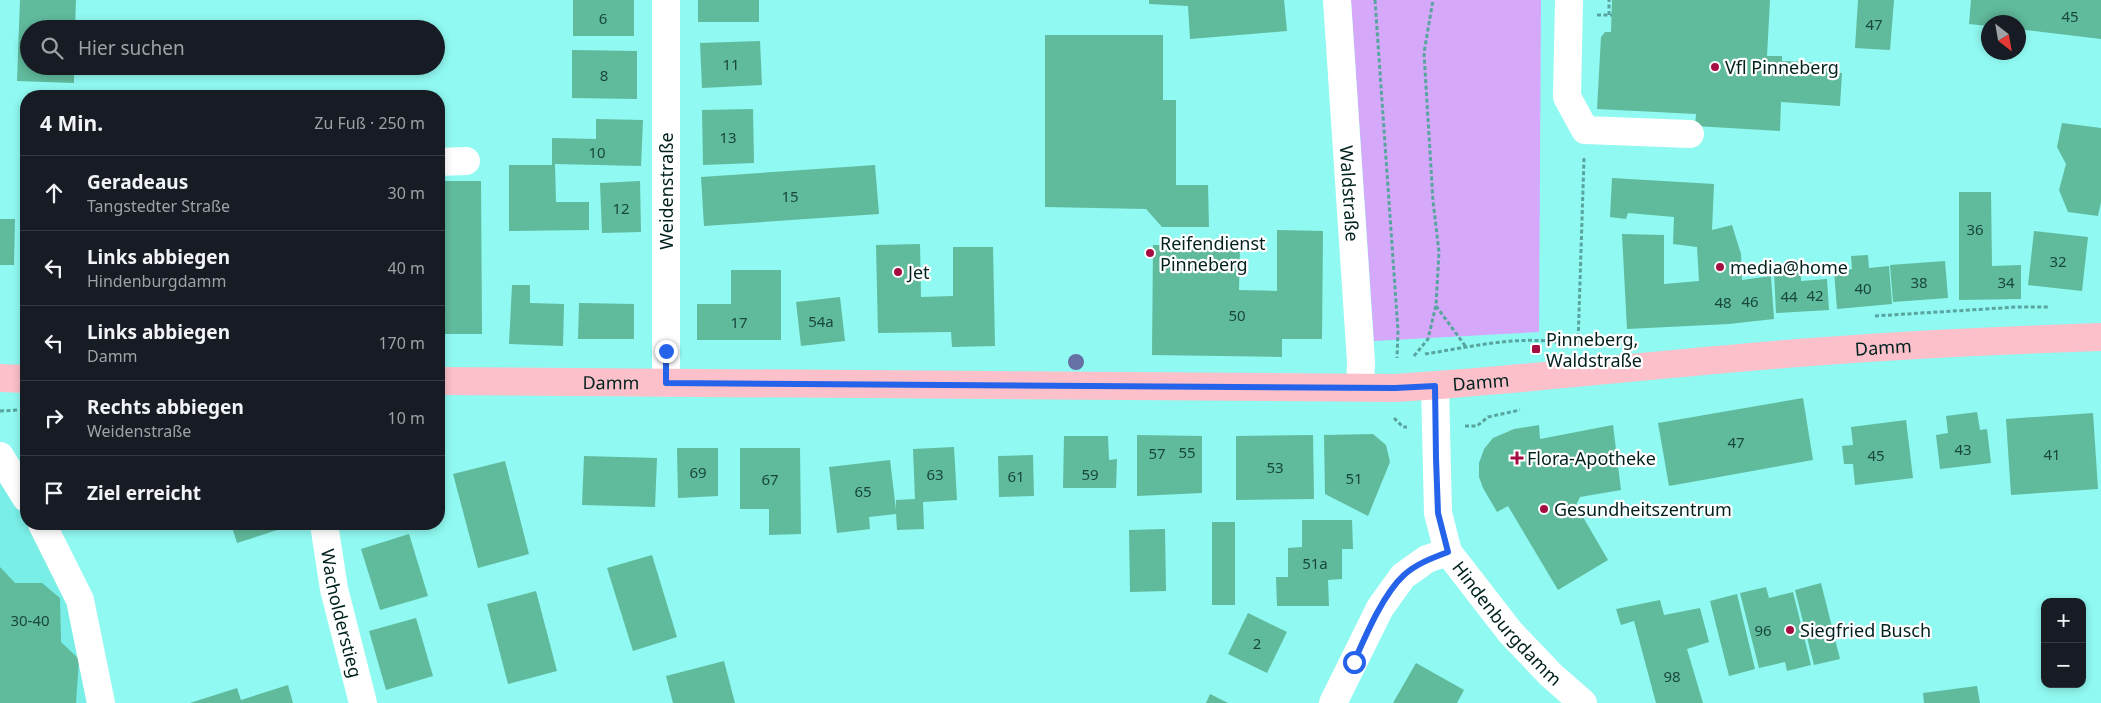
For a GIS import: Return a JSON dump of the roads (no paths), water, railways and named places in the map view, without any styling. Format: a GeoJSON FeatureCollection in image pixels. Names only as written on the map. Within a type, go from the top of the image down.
{"type":"FeatureCollection","features":[{"type":"Feature","properties":{"kind":"main road","name":"Damm"},"geometry":{"type":"LineString","coordinates":[[445,381],[1395,388],[1435,386],[1825,350],[2020,339],[2101,337]]}},
{"type":"Feature","properties":{"kind":"main road"},"geometry":{"type":"LineString","coordinates":[[0,378],[20,379]]}},
{"type":"Feature","properties":{"kind":"street","name":"Weidenstraße"},"geometry":{"type":"LineString","coordinates":[[666,0],[666,383]]}},
{"type":"Feature","properties":{"kind":"street","name":"Waldstraße"},"geometry":{"type":"LineString","coordinates":[[1337,0],[1361,362],[1360,387]]}},
{"type":"Feature","properties":{"kind":"street"},"geometry":{"type":"LineString","coordinates":[[1569,0],[1567,97],[1585,130],[1690,134]]}},
{"type":"Feature","properties":{"kind":"street"},"geometry":{"type":"LineString","coordinates":[[445,162],[466,161]]}},
{"type":"Feature","properties":{"kind":"street","name":"Hindenburgdamm"},"geometry":{"type":"LineString","coordinates":[[1435,386],[1438,513],[1448,552],[1510,632],[1551,675],[1583,703]]}},
{"type":"Feature","properties":{"kind":"street"},"geometry":{"type":"LineString","coordinates":[[0,456],[20,488]]}},
{"type":"Feature","properties":{"kind":"street"},"geometry":{"type":"LineString","coordinates":[[45,530],[80,600],[101,703]]}},
{"type":"Feature","properties":{"kind":"street","name":"Wacholderstieg"},"geometry":{"type":"LineString","coordinates":[[325,530],[334,589],[363,703]]}},
{"type":"Feature","properties":{"kind":"street"},"geometry":{"type":"LineString","coordinates":[[1333,703],[1380,608],[1403,576],[1427,559],[1448,552]]}},
{"type":"Feature","properties":{"kind":"place","name":"Vfl Pinneberg"},"geometry":{"type":"Point","coordinates":[1715,67]}},
{"type":"Feature","properties":{"kind":"place","name":"Reifendienst Pinneberg"},"geometry":{"type":"Point","coordinates":[1150,253]}},
{"type":"Feature","properties":{"kind":"place","name":"media@home"},"geometry":{"type":"Point","coordinates":[1720,267]}},
{"type":"Feature","properties":{"kind":"place","name":"Jet"},"geometry":{"type":"Point","coordinates":[898,272]}},
{"type":"Feature","properties":{"kind":"place","name":"Pinneberg, Waldstraße"},"geometry":{"type":"Point","coordinates":[1536,349]}},
{"type":"Feature","properties":{"kind":"place","name":"Flora-Apotheke"},"geometry":{"type":"Point","coordinates":[1517,458]}},
{"type":"Feature","properties":{"kind":"place","name":"Gesundheitszentrum"},"geometry":{"type":"Point","coordinates":[1544,509]}},
{"type":"Feature","properties":{"kind":"place","name":"Siegfried Busch"},"geometry":{"type":"Point","coordinates":[1790,630]}}]}
